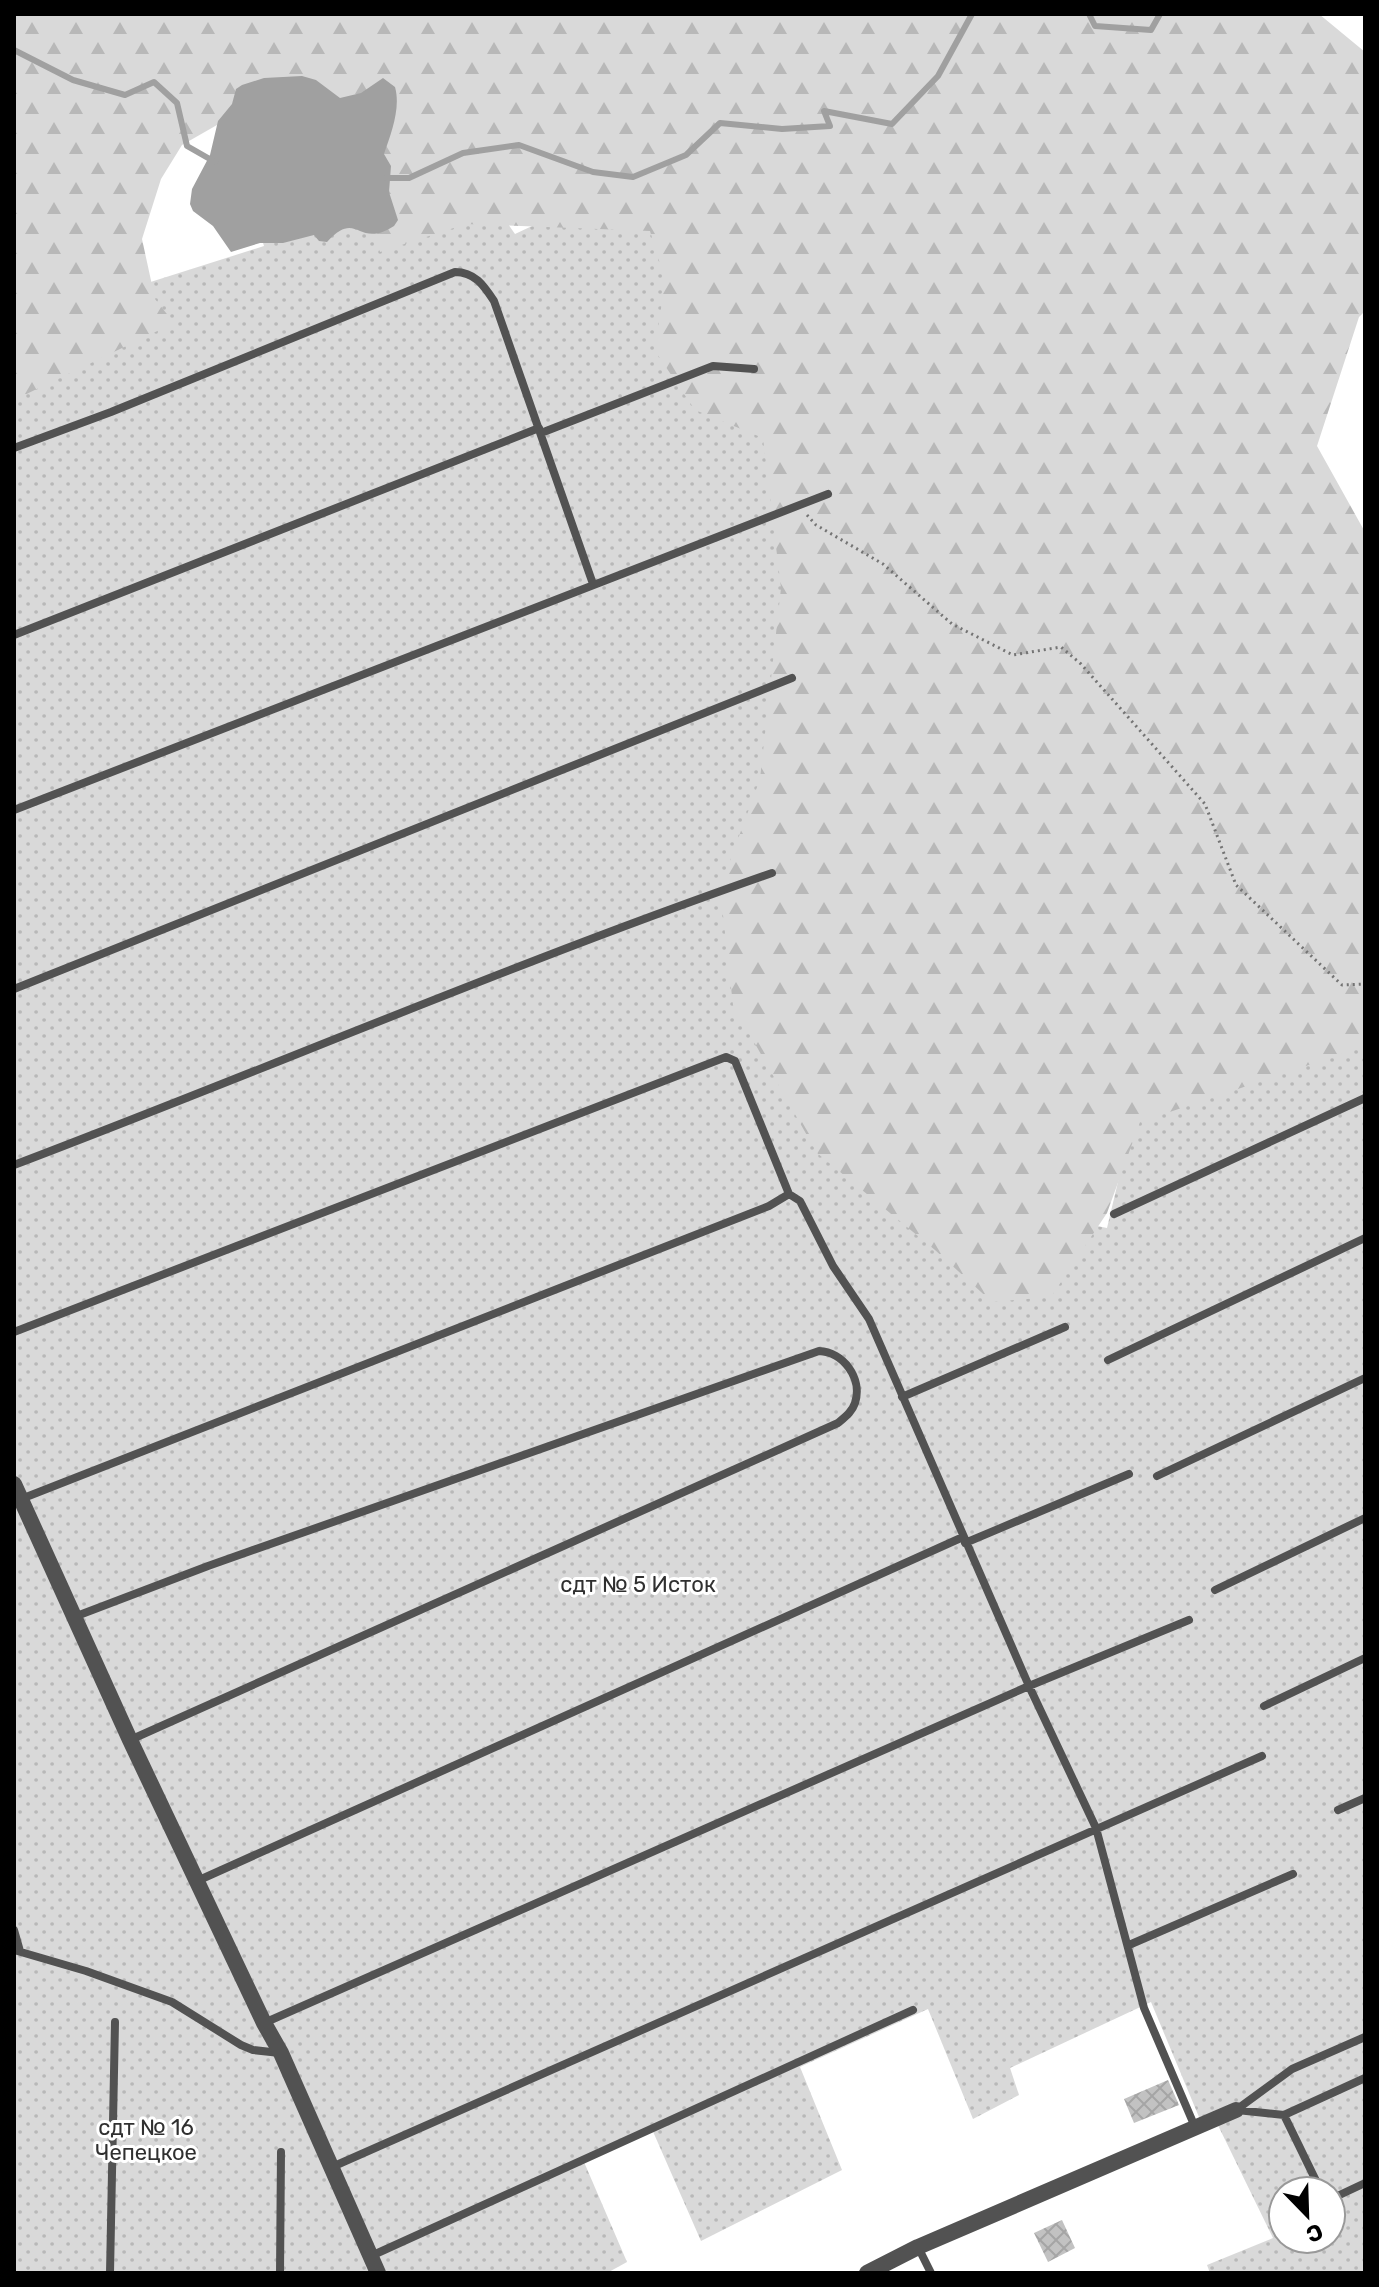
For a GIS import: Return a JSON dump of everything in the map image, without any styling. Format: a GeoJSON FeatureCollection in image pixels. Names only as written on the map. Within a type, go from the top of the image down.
{"type":"FeatureCollection","features":[{"type":"Feature","properties":{"kind":"street"},"geometry":{"type":"LineString","coordinates":[[18,1492],[196,1882],[281,2053],[378,2273]]}},
{"type":"Feature","properties":{"kind":"street"},"geometry":{"type":"LineString","coordinates":[[867,2273],[918,2247],[1236,2110]]}},
{"type":"Feature","properties":{"kind":"lane"},"geometry":{"type":"LineString","coordinates":[[14,448],[111,412],[455,272],[465,272],[474,276],[494,301],[593,584]]}},
{"type":"Feature","properties":{"kind":"lane"},"geometry":{"type":"LineString","coordinates":[[14,635],[713,366],[754,369]]}},
{"type":"Feature","properties":{"kind":"lane"},"geometry":{"type":"LineString","coordinates":[[14,810],[828,494]]}},
{"type":"Feature","properties":{"kind":"lane"},"geometry":{"type":"LineString","coordinates":[[14,989],[792,678]]}},
{"type":"Feature","properties":{"kind":"lane"},"geometry":{"type":"LineString","coordinates":[[14,1165],[632,921],[772,873]]}},
{"type":"Feature","properties":{"kind":"lane"},"geometry":{"type":"LineString","coordinates":[[14,1332],[726,1057],[735,1061],[789,1194],[800,1201],[833,1266],[869,1319],[1029,1686],[1096,1828],[1144,2008],[1195,2127]]}},
{"type":"Feature","properties":{"kind":"lane"},"geometry":{"type":"LineString","coordinates":[[1114,1214],[1365,1098]]}},
{"type":"Feature","properties":{"kind":"lane"},"geometry":{"type":"LineString","coordinates":[[18,1492],[580,1282],[769,1206],[789,1194]]}},
{"type":"Feature","properties":{"kind":"lane"},"geometry":{"type":"LineString","coordinates":[[1108,1360],[1365,1238]]}},
{"type":"Feature","properties":{"kind":"lane"},"geometry":{"type":"LineString","coordinates":[[902,1397],[1065,1327]]}},
{"type":"Feature","properties":{"kind":"lane"},"geometry":{"type":"LineString","coordinates":[[73,1617],[208,1566],[819,1351],[831,1351],[841,1356],[848,1365],[855,1384],[856,1400],[850,1413],[838,1423],[130,1740]]}},
{"type":"Feature","properties":{"kind":"lane"},"geometry":{"type":"LineString","coordinates":[[1157,1476],[1365,1378]]}},
{"type":"Feature","properties":{"kind":"lane"},"geometry":{"type":"LineString","coordinates":[[196,1882],[964,1540],[1129,1474]]}},
{"type":"Feature","properties":{"kind":"lane"},"geometry":{"type":"LineString","coordinates":[[1215,1590],[1365,1518]]}},
{"type":"Feature","properties":{"kind":"lane"},"geometry":{"type":"LineString","coordinates":[[264,2023],[1029,1686],[1189,1620]]}},
{"type":"Feature","properties":{"kind":"lane"},"geometry":{"type":"LineString","coordinates":[[1264,1706],[1365,1658]]}},
{"type":"Feature","properties":{"kind":"lane"},"geometry":{"type":"LineString","coordinates":[[332,2167],[1262,1756]]}},
{"type":"Feature","properties":{"kind":"lane"},"geometry":{"type":"LineString","coordinates":[[1338,1810],[1365,1798]]}},
{"type":"Feature","properties":{"kind":"lane"},"geometry":{"type":"LineString","coordinates":[[1129,1945],[1293,1874]]}},
{"type":"Feature","properties":{"kind":"lane"},"geometry":{"type":"LineString","coordinates":[[14,1930],[17,1950],[172,2002],[241,2045],[253,2050],[281,2053]]}},
{"type":"Feature","properties":{"kind":"lane"},"geometry":{"type":"LineString","coordinates":[[369,2257],[913,2010]]}},
{"type":"Feature","properties":{"kind":"lane"},"geometry":{"type":"LineString","coordinates":[[110,2273],[115,2022]]}},
{"type":"Feature","properties":{"kind":"lane"},"geometry":{"type":"LineString","coordinates":[[1236,2110],[1292,2069],[1365,2037]]}},
{"type":"Feature","properties":{"kind":"lane"},"geometry":{"type":"LineString","coordinates":[[1236,2110],[1284,2115],[1365,2078]]}},
{"type":"Feature","properties":{"kind":"lane"},"geometry":{"type":"LineString","coordinates":[[1284,2115],[1313,2175]]}},
{"type":"Feature","properties":{"kind":"lane"},"geometry":{"type":"LineString","coordinates":[[280,2273],[281,2152]]}},
{"type":"Feature","properties":{"kind":"lane"},"geometry":{"type":"LineString","coordinates":[[918,2247],[931,2273]]}},
{"type":"Feature","properties":{"kind":"path"},"geometry":{"type":"LineString","coordinates":[[799,506],[816,525],[883,564],[952,624],[1013,655],[1061,647],[1205,804],[1236,885],[1342,985],[1365,984]]}},
{"type":"Feature","properties":{"kind":"green space"},"geometry":{"type":"Polygon","coordinates":[[[14,14],[1319,14],[1365,52],[1365,311],[1359,317],[1317,446],[1365,532],[1365,1046],[1140,1122],[1107,1213],[1051,1297],[992,1302],[935,1250],[817,1153],[733,1005],[720,888],[760,779],[781,588],[763,438],[695,410],[655,351],[665,280],[650,231],[466,224],[380,252],[364,186],[224,121],[182,145],[161,179],[142,239],[155,299],[174,323],[14,400],[14,14]]]}},
{"type":"Feature","properties":{"kind":"green space","name":"сдт № 5 Исток"},"geometry":{"type":"Polygon","coordinates":[[[433,117],[515,234],[581,203],[693,199],[1052,1217],[1107,1228],[1166,980],[1365,979],[1365,2273],[1210,2273],[1207,2265],[1267,2240],[1267,2255],[1347,2255],[1347,2175],[1267,2175],[1267,2226],[1213,2115],[1199,2117],[1151,2002],[1010,2068],[1019,2095],[973,2119],[928,2009],[800,2067],[842,2170],[701,2241],[651,2127],[584,2162],[627,2262],[607,2273],[14,2273],[14,321],[97,299],[264,246],[235,153],[433,117]]]}},
{"type":"Feature","properties":{"kind":"shaded area"},"geometry":{"type":"Polygon","coordinates":[[[302,76],[316,80],[340,98],[361,93],[383,78],[395,87],[396,112],[384,154],[391,166],[389,192],[398,220],[394,226],[372,234],[352,228],[337,233],[327,242],[319,241],[314,235],[283,243],[260,243],[231,252],[213,226],[193,211],[190,204],[192,189],[210,155],[218,121],[232,104],[236,89],[242,85],[264,78],[302,76]]]}},
{"type":"Feature","properties":{"kind":"building"},"geometry":{"type":"Polygon","coordinates":[[[1168,2080],[1179,2105],[1134,2123],[1124,2099],[1168,2080]]]}},
{"type":"Feature","properties":{"kind":"building"},"geometry":{"type":"Polygon","coordinates":[[[1062,2220],[1075,2248],[1048,2262],[1034,2233],[1062,2220]]]}},
{"type":"Feature","properties":{"kind":"waterway"},"geometry":{"type":"LineString","coordinates":[[386,178],[409,178],[463,153],[519,145],[593,172],[633,177],[686,155],[720,123],[782,129],[830,126],[824,111],[892,124],[938,76],[972,14]]}},
{"type":"Feature","properties":{"kind":"waterway"},"geometry":{"type":"LineString","coordinates":[[1089,14],[1095,26],[1151,30],[1160,14]]}},
{"type":"Feature","properties":{"kind":"waterway"},"geometry":{"type":"LineString","coordinates":[[14,50],[73,80],[125,95],[154,82],[177,103],[187,146],[215,162]]}},
{"type":"Feature","properties":{"kind":"park label","name":"сдт № 16 Чепецкое"},"geometry":{"type":"Point","coordinates":[146,2140]}}]}
